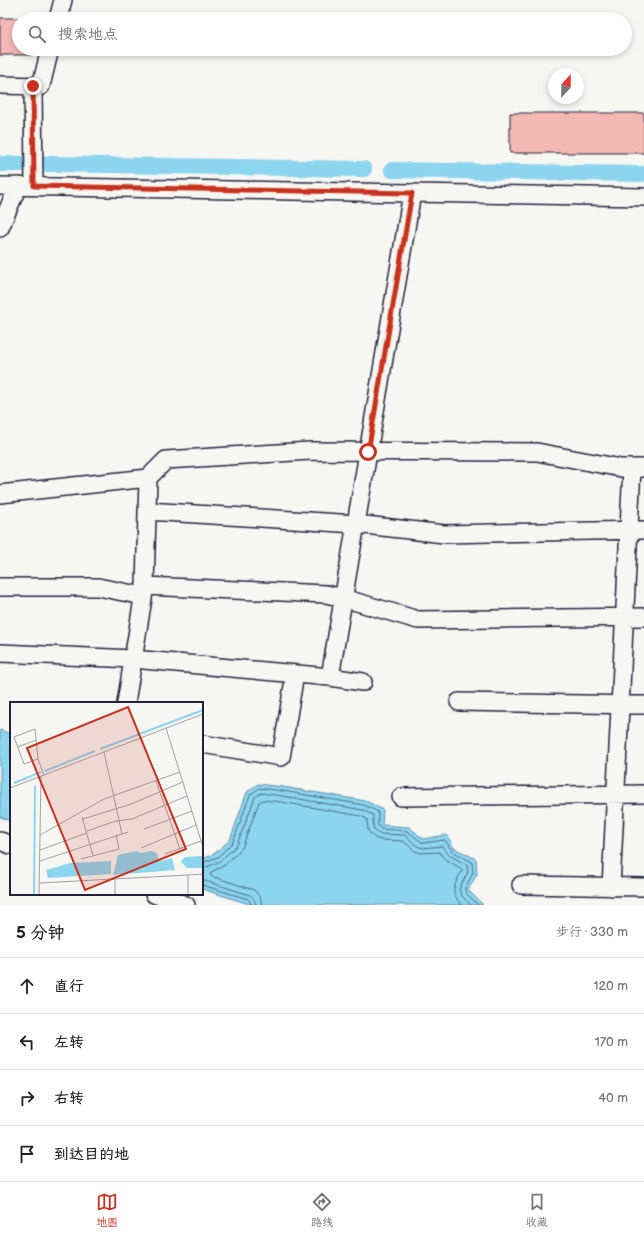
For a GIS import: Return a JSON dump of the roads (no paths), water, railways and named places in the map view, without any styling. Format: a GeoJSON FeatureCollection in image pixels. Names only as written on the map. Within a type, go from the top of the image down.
{"type":"FeatureCollection","features":[{"type":"Feature","properties":{"kind":"street"},"geometry":{"type":"LineString","coordinates":[[60,12],[63,0]]}},
{"type":"Feature","properties":{"kind":"street"},"geometry":{"type":"LineString","coordinates":[[0,85],[41,86],[48,56]]}},
{"type":"Feature","properties":{"kind":"street"},"geometry":{"type":"LineString","coordinates":[[0,228],[26,186],[33,86]]}},
{"type":"Feature","properties":{"kind":"street"},"geometry":{"type":"LineString","coordinates":[[0,186],[644,197]]}},
{"type":"Feature","properties":{"kind":"street"},"geometry":{"type":"LineString","coordinates":[[330,677],[412,193]]}},
{"type":"Feature","properties":{"kind":"street"},"geometry":{"type":"LineString","coordinates":[[0,494],[148,478],[166,460],[310,451],[537,452],[621,468],[638,468],[637,530],[625,617],[610,887]]}},
{"type":"Feature","properties":{"kind":"street"},"geometry":{"type":"LineString","coordinates":[[126,702],[144,591],[148,478]]}},
{"type":"Feature","properties":{"kind":"street"},"geometry":{"type":"LineString","coordinates":[[147,511],[356,524],[444,534],[637,530]]}},
{"type":"Feature","properties":{"kind":"street"},"geometry":{"type":"LineString","coordinates":[[0,587],[98,587],[144,591],[326,594],[418,620],[644,617]]}},
{"type":"Feature","properties":{"kind":"street"},"geometry":{"type":"LineString","coordinates":[[0,654],[133,659],[330,677],[363,682]]}},
{"type":"Feature","properties":{"kind":"street"},"geometry":{"type":"LineString","coordinates":[[203,744],[281,757],[295,674]]}},
{"type":"Feature","properties":{"kind":"street"},"geometry":{"type":"LineString","coordinates":[[459,702],[644,705]]}},
{"type":"Feature","properties":{"kind":"street"},"geometry":{"type":"LineString","coordinates":[[401,797],[644,794]]}},
{"type":"Feature","properties":{"kind":"street"},"geometry":{"type":"LineString","coordinates":[[0,841],[10,845]]}},
{"type":"Feature","properties":{"kind":"street"},"geometry":{"type":"LineString","coordinates":[[521,885],[644,887]]}},
{"type":"Feature","properties":{"kind":"street"},"geometry":{"type":"LineString","coordinates":[[157,895],[186,905]]}},
{"type":"Feature","properties":{"kind":"water"},"geometry":{"type":"Polygon","coordinates":[[[0,730],[10,734],[10,821],[0,817],[0,730]]]}},
{"type":"Feature","properties":{"kind":"water"},"geometry":{"type":"Polygon","coordinates":[[[258,784],[366,801],[383,810],[382,825],[409,827],[423,839],[447,835],[454,848],[476,859],[477,874],[468,890],[483,905],[252,905],[203,889],[203,859],[215,853],[230,840],[247,792],[258,784]]]}},
{"type":"Feature","properties":{"kind":"waterway"},"geometry":{"type":"LineString","coordinates":[[0,164],[21,164]]}},
{"type":"Feature","properties":{"kind":"waterway"},"geometry":{"type":"LineString","coordinates":[[46,164],[364,169]]}},
{"type":"Feature","properties":{"kind":"waterway"},"geometry":{"type":"LineString","coordinates":[[392,170],[644,174]]}}]}
